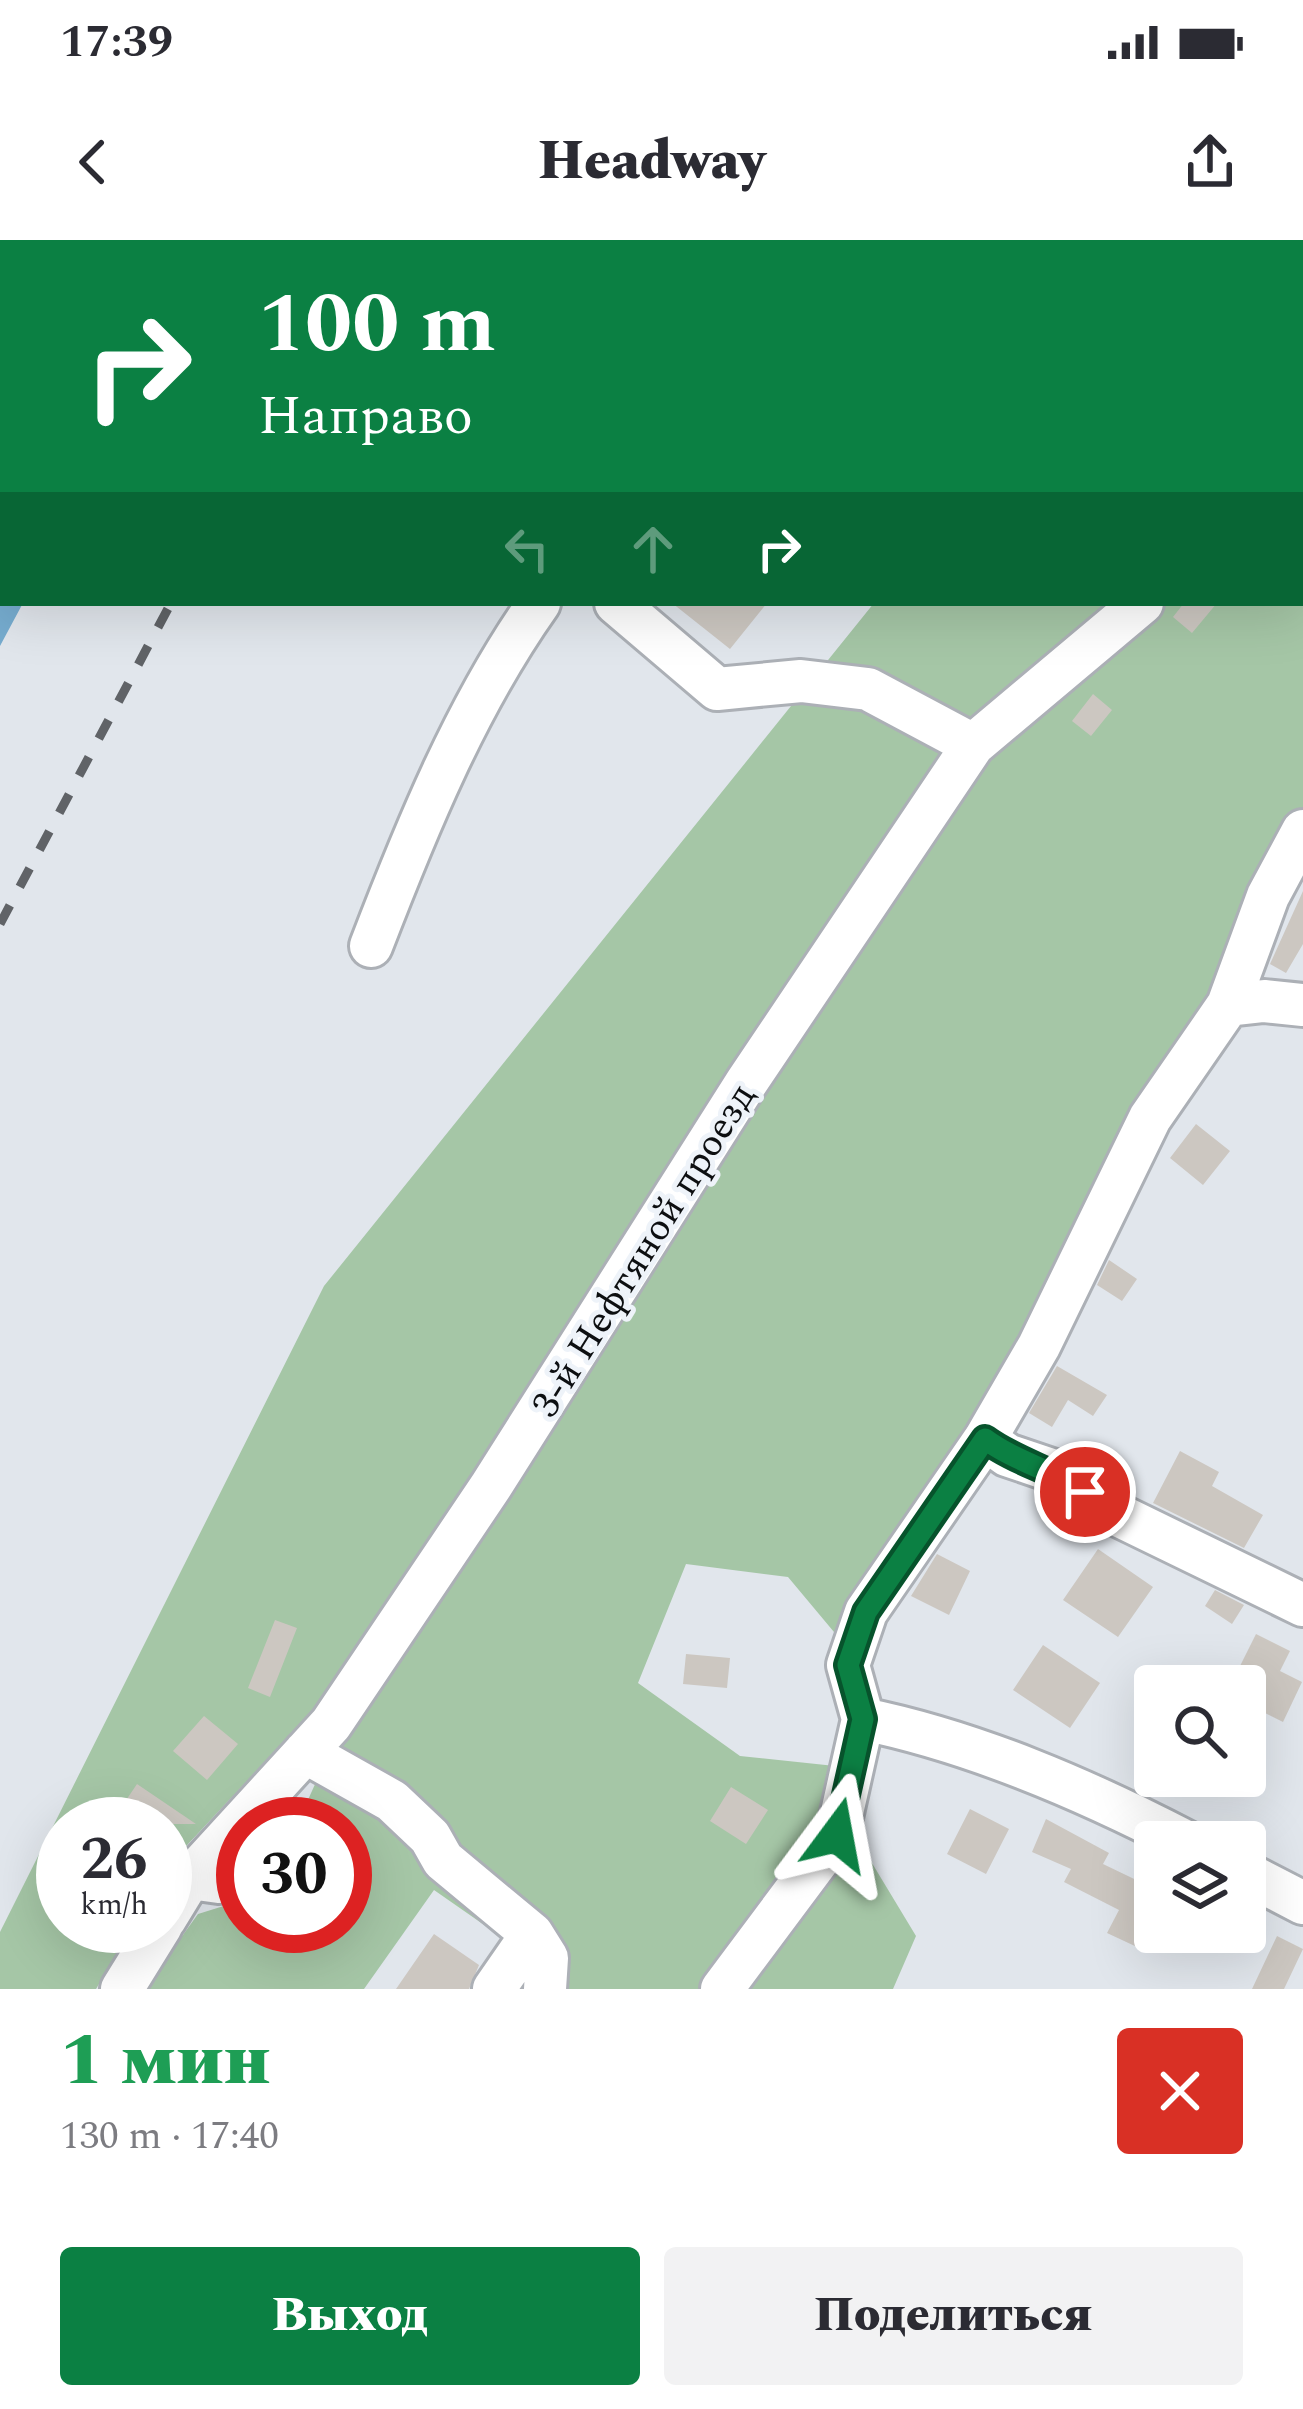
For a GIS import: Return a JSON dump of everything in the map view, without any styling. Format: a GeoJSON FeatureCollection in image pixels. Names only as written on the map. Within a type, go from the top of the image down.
{"type":"FeatureCollection","features":[{"type":"Feature","properties":{"kind":"street"},"geometry":{"type":"LineString","coordinates":[[371,946],[413,837],[512,641],[537,606]]}},
{"type":"Feature","properties":{"kind":"street"},"geometry":{"type":"LineString","coordinates":[[620,606],[717,689],[801,681],[868,689],[973,745]]}},
{"type":"Feature","properties":{"kind":"street","name":"3-й Нефтяной проезд"},"geometry":{"type":"LineString","coordinates":[[273,1797],[331,1724],[491,1486],[746,1083],[973,745],[1138,606]]}},
{"type":"Feature","properties":{"kind":"street"},"geometry":{"type":"LineString","coordinates":[[722,1989],[837,1835],[863,1719],[848,1665],[866,1612],[985,1439],[1039,1346],[1150,1118],[1228,1004],[1268,896],[1303,831]]}},
{"type":"Feature","properties":{"kind":"street"},"geometry":{"type":"LineString","coordinates":[[1228,1004],[1303,1005]]}},
{"type":"Feature","properties":{"kind":"street"},"geometry":{"type":"LineString","coordinates":[[985,1439],[1007,1455],[1054,1471],[1116,1514],[1303,1605]]}},
{"type":"Feature","properties":{"kind":"street"},"geometry":{"type":"LineString","coordinates":[[863,1719],[945,1738],[1140,1821]]}},
{"type":"Feature","properties":{"kind":"street"},"geometry":{"type":"LineString","coordinates":[[305,1752],[392,1801],[430,1837],[443,1860],[532,1934],[547,1958],[545,1989]]}},
{"type":"Feature","properties":{"kind":"street","name":"3-й Нефтяной проезд"},"geometry":{"type":"LineString","coordinates":[[192,1876],[216,1855]]}},
{"type":"Feature","properties":{"kind":"street"},"geometry":{"type":"LineString","coordinates":[[1266,1884],[1303,1903]]}},
{"type":"Feature","properties":{"kind":"street"},"geometry":{"type":"LineString","coordinates":[[494,1989],[532,1934]]}},
{"type":"Feature","properties":{"kind":"street","name":"3-й Нефтяной проезд"},"geometry":{"type":"LineString","coordinates":[[122,1989],[144,1953]]}},
{"type":"Feature","properties":{"kind":"green space"},"geometry":{"type":"Polygon","coordinates":[[[872,606],[1111,606],[1118,611],[971,721],[319,1704],[232,1797],[216,1797],[216,1814],[192,1840],[192,1797],[68,1797],[324,1286],[872,606]]]}},
{"type":"Feature","properties":{"kind":"green space"},"geometry":{"type":"Polygon","coordinates":[[[1157,606],[1303,606],[1303,867],[875,1612],[852,1830],[916,1936],[893,1989],[527,1989],[517,1948],[434,1890],[364,1989],[144,1989],[170,1953],[192,1953],[192,1922],[198,1914],[216,1908],[216,1953],[372,1953],[372,1797],[309,1797],[336,1738],[987,751],[1157,606]],[[686,1564],[638,1683],[740,1756],[835,1766],[846,1712],[839,1638],[788,1577],[686,1564]]]}},
{"type":"Feature","properties":{"kind":"green space"},"geometry":{"type":"Polygon","coordinates":[[[36,1860],[36,1953],[118,1953],[96,1989],[0,1989],[0,1932],[36,1860]]]}},
{"type":"Feature","properties":{"kind":"water"},"geometry":{"type":"Polygon","coordinates":[[[0,606],[21,606],[0,646],[0,606]]]}},
{"type":"Feature","properties":{"kind":"building"},"geometry":{"type":"Polygon","coordinates":[[[676,606],[765,606],[730,649],[676,606]]]}},
{"type":"Feature","properties":{"kind":"building"},"geometry":{"type":"Polygon","coordinates":[[[1182,606],[1214,606],[1192,633],[1173,617],[1182,606]]]}},
{"type":"Feature","properties":{"kind":"building"},"geometry":{"type":"Polygon","coordinates":[[[1093,694],[1112,710],[1091,736],[1072,721],[1093,694]]]}},
{"type":"Feature","properties":{"kind":"building"},"geometry":{"type":"Polygon","coordinates":[[[1303,891],[1303,944],[1286,973],[1270,964],[1303,891]]]}},
{"type":"Feature","properties":{"kind":"building"},"geometry":{"type":"Polygon","coordinates":[[[1196,1124],[1230,1151],[1203,1185],[1170,1158],[1196,1124]]]}},
{"type":"Feature","properties":{"kind":"building"},"geometry":{"type":"Polygon","coordinates":[[[1109,1260],[1137,1279],[1122,1301],[1097,1285],[1109,1260]]]}},
{"type":"Feature","properties":{"kind":"building"},"geometry":{"type":"Polygon","coordinates":[[[1057,1366],[1107,1395],[1093,1416],[1068,1400],[1052,1427],[1029,1413],[1057,1366]]]}},
{"type":"Feature","properties":{"kind":"building"},"geometry":{"type":"Polygon","coordinates":[[[1180,1451],[1219,1472],[1212,1486],[1263,1515],[1244,1548],[1153,1503],[1180,1451]]]}},
{"type":"Feature","properties":{"kind":"building"},"geometry":{"type":"Polygon","coordinates":[[[1098,1549],[1153,1587],[1118,1637],[1063,1600],[1098,1549]]]}},
{"type":"Feature","properties":{"kind":"building"},"geometry":{"type":"Polygon","coordinates":[[[937,1554],[970,1571],[949,1615],[911,1596],[937,1554]]]}},
{"type":"Feature","properties":{"kind":"building"},"geometry":{"type":"Polygon","coordinates":[[[1215,1590],[1244,1605],[1232,1624],[1205,1606],[1215,1590]]]}},
{"type":"Feature","properties":{"kind":"building"},"geometry":{"type":"Polygon","coordinates":[[[275,1620],[297,1628],[270,1697],[248,1688],[275,1620]]]}},
{"type":"Feature","properties":{"kind":"building"},"geometry":{"type":"Polygon","coordinates":[[[1256,1634],[1290,1651],[1280,1671],[1302,1682],[1283,1722],[1266,1714],[1266,1665],[1240,1665],[1256,1634]]]}},
{"type":"Feature","properties":{"kind":"building"},"geometry":{"type":"Polygon","coordinates":[[[1043,1645],[1100,1683],[1070,1728],[1013,1690],[1043,1645]]]}},
{"type":"Feature","properties":{"kind":"building"},"geometry":{"type":"Polygon","coordinates":[[[686,1654],[730,1658],[727,1688],[683,1684],[686,1654]]]}},
{"type":"Feature","properties":{"kind":"building"},"geometry":{"type":"Polygon","coordinates":[[[204,1716],[238,1744],[207,1780],[173,1751],[204,1716]]]}},
{"type":"Feature","properties":{"kind":"building"},"geometry":{"type":"Polygon","coordinates":[[[137,1784],[156,1797],[128,1797],[137,1784]]]}},
{"type":"Feature","properties":{"kind":"building"},"geometry":{"type":"Polygon","coordinates":[[[731,1787],[768,1810],[746,1844],[710,1821],[731,1787]]]}},
{"type":"Feature","properties":{"kind":"building"},"geometry":{"type":"Polygon","coordinates":[[[970,1809],[1009,1829],[986,1874],[947,1854],[970,1809]]]}},
{"type":"Feature","properties":{"kind":"building"},"geometry":{"type":"Polygon","coordinates":[[[1046,1819],[1109,1853],[1103,1864],[1134,1879],[1134,1946],[1107,1933],[1119,1910],[1064,1882],[1071,1869],[1032,1852],[1046,1819]]]}},
{"type":"Feature","properties":{"kind":"building"},"geometry":{"type":"Polygon","coordinates":[[[434,1934],[479,1965],[469,1989],[396,1989],[434,1934]]]}},
{"type":"Feature","properties":{"kind":"building"},"geometry":{"type":"Polygon","coordinates":[[[1277,1936],[1303,1949],[1284,1989],[1252,1989],[1277,1936]]]}},
{"type":"Feature","properties":{"kind":"railway"},"geometry":{"type":"LineString","coordinates":[[0,924],[169,606]]}},
{"type":"Feature","properties":{"kind":"route"},"geometry":{"type":"LineString","coordinates":[[837,1835],[863,1719],[848,1665],[866,1612],[985,1439],[1007,1455],[1054,1471],[1085,1492]]}}]}
